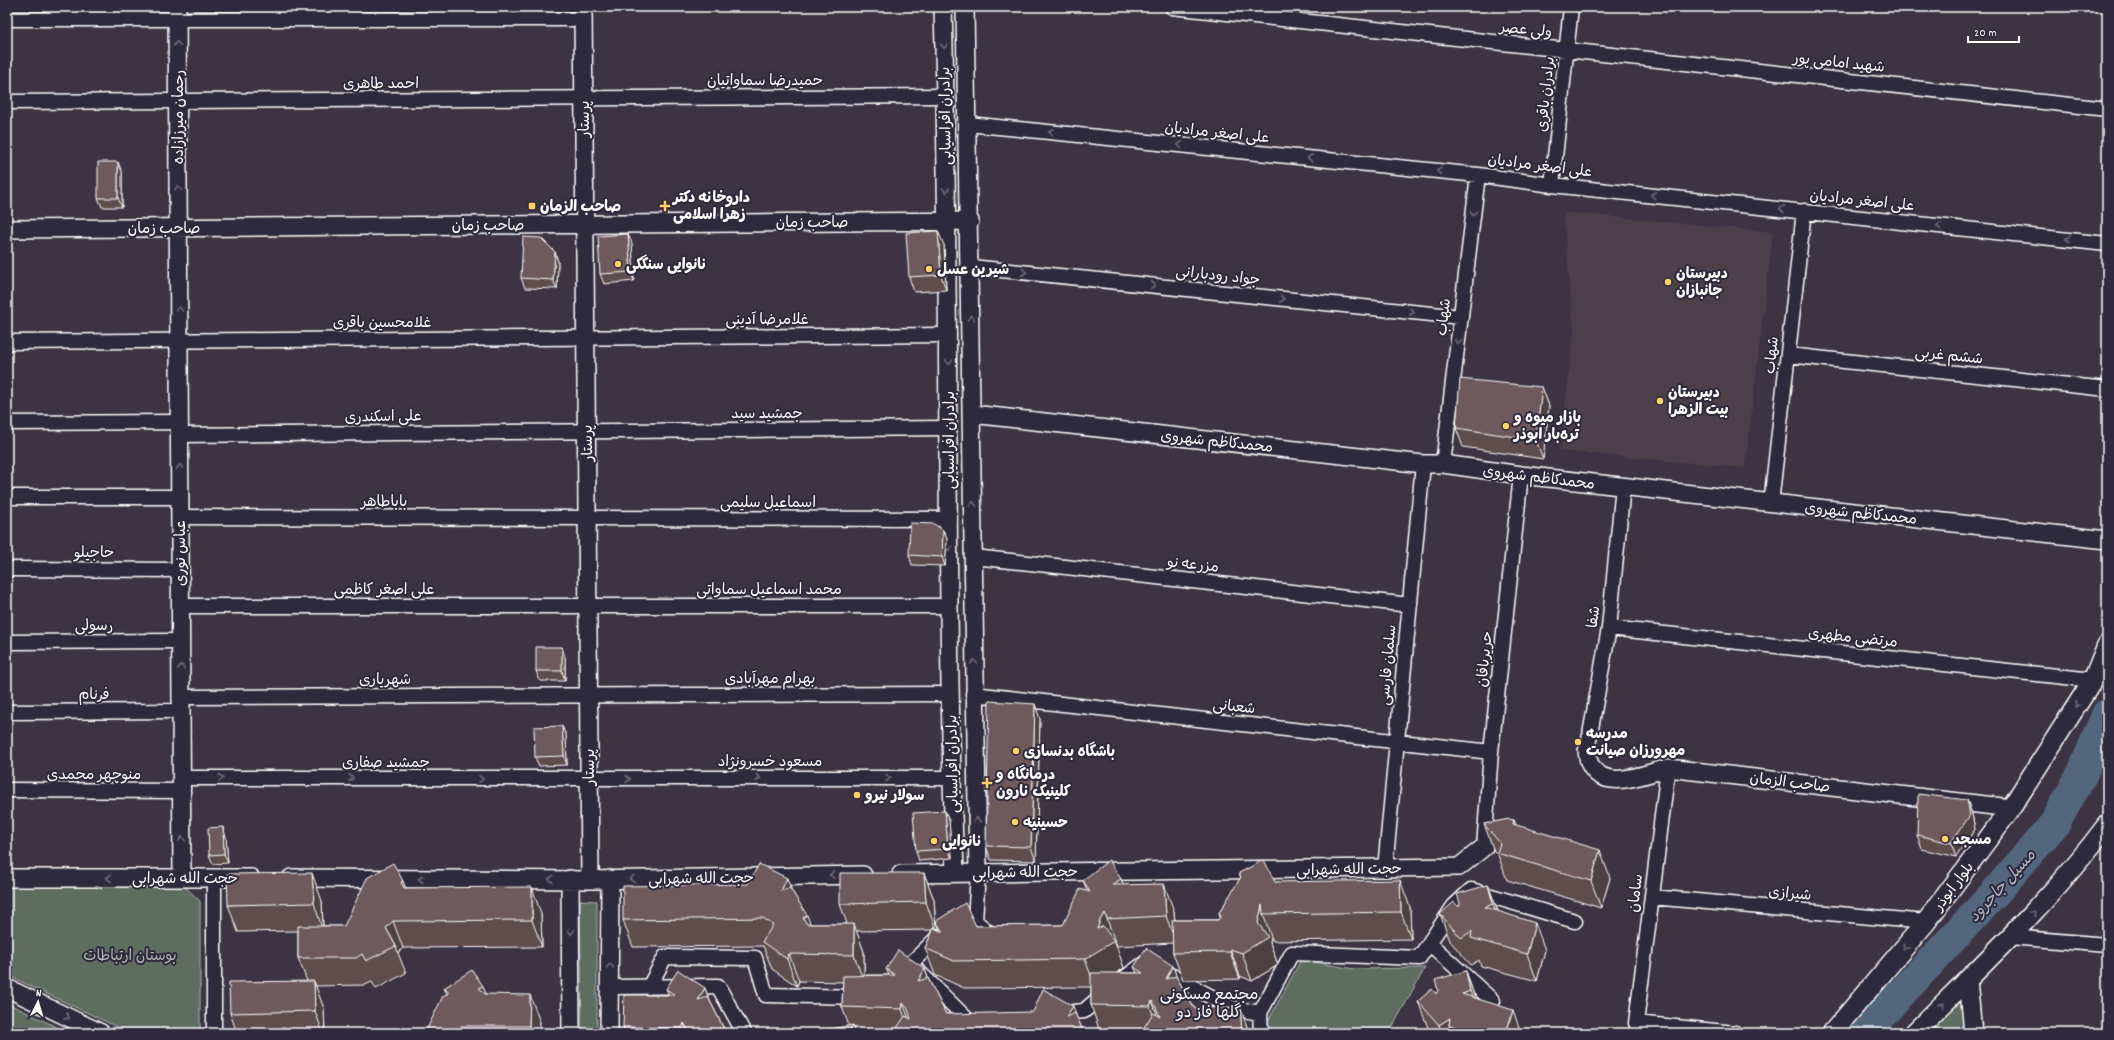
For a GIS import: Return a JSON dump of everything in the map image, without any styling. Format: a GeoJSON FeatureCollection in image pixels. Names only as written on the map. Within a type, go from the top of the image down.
{"type":"FeatureCollection","features":[{"type":"Feature","properties":{"kind":"main road","name":"بلوار ابوذر"},"geometry":{"type":"LineString","coordinates":[[1832,1033],[1926,922],[2011,808],[2093,680],[2107,645]]}},
{"type":"Feature","properties":{"kind":"main road"},"geometry":{"type":"LineString","coordinates":[[1914,1033],[2010,937],[2078,863],[2107,826]]}},
{"type":"Feature","properties":{"kind":"street","name":"برادران افراسیابی"},"geometry":{"type":"LineString","coordinates":[[943,7],[946,96],[946,221],[949,335],[948,519],[955,874]]}},
{"type":"Feature","properties":{"kind":"street","name":"برادران افراسیابی"},"geometry":{"type":"LineString","coordinates":[[965,7],[971,267],[974,694],[978,873]]}},
{"type":"Feature","properties":{"kind":"street","name":"ولی عصر"},"geometry":{"type":"LineString","coordinates":[[1172,7],[1567,50]]}},
{"type":"Feature","properties":{"kind":"street","name":"برادران باقری"},"geometry":{"type":"LineString","coordinates":[[1552,185],[1571,7]]}},
{"type":"Feature","properties":{"kind":"street"},"geometry":{"type":"LineString","coordinates":[[7,19],[177,13],[583,13]]}},
{"type":"Feature","properties":{"kind":"street","name":"رحمان میرزازاده"},"geometry":{"type":"LineString","coordinates":[[177,13],[178,228]]}},
{"type":"Feature","properties":{"kind":"street","name":"پرستار"},"geometry":{"type":"LineString","coordinates":[[583,13],[590,880]]}},
{"type":"Feature","properties":{"kind":"street","name":"شهید امامی پور"},"geometry":{"type":"LineString","coordinates":[[1567,50],[2107,108]]}},
{"type":"Feature","properties":{"kind":"street","name":"حمیدرضا سماواتیان"},"geometry":{"type":"LineString","coordinates":[[584,98],[946,96]]}},
{"type":"Feature","properties":{"kind":"street","name":"احمد طاهری"},"geometry":{"type":"LineString","coordinates":[[7,102],[584,98]]}},
{"type":"Feature","properties":{"kind":"street","name":"علی اصغر مرادیان"},"geometry":{"type":"LineString","coordinates":[[968,124],[1478,175],[1552,185],[2107,244]]}},
{"type":"Feature","properties":{"kind":"street","name":"شهاب"},"geometry":{"type":"LineString","coordinates":[[1443,464],[1478,175]]}},
{"type":"Feature","properties":{"kind":"street","name":"شهاب"},"geometry":{"type":"LineString","coordinates":[[1771,502],[1804,211]]}},
{"type":"Feature","properties":{"kind":"street","name":"صاحب زمان"},"geometry":{"type":"LineString","coordinates":[[7,229],[970,221]]}},
{"type":"Feature","properties":{"kind":"street","name":"عباس نوری"},"geometry":{"type":"LineString","coordinates":[[178,228],[182,878]]}},
{"type":"Feature","properties":{"kind":"street","name":"جواد رودبارانی"},"geometry":{"type":"LineString","coordinates":[[971,267],[1461,317]]}},
{"type":"Feature","properties":{"kind":"street","name":"غلامرضا آدینی"},"geometry":{"type":"LineString","coordinates":[[586,338],[949,335]]}},
{"type":"Feature","properties":{"kind":"street","name":"غلامحسین باقری"},"geometry":{"type":"LineString","coordinates":[[7,342],[586,338]]}},
{"type":"Feature","properties":{"kind":"street","name":"ششم غربی"},"geometry":{"type":"LineString","coordinates":[[1788,355],[2107,389]]}},
{"type":"Feature","properties":{"kind":"street","name":"محمدکاظم شهروی"},"geometry":{"type":"LineString","coordinates":[[972,414],[1423,464],[1443,464],[1521,475],[2107,540]]}},
{"type":"Feature","properties":{"kind":"street","name":"علی اسکندری"},"geometry":{"type":"LineString","coordinates":[[7,423],[179,429],[586,431]]}},
{"type":"Feature","properties":{"kind":"street","name":"جمشید سید"},"geometry":{"type":"LineString","coordinates":[[586,431],[949,428]]}},
{"type":"Feature","properties":{"kind":"street","name":"سلمان فارسی"},"geometry":{"type":"LineString","coordinates":[[1385,869],[1423,464]]}},
{"type":"Feature","properties":{"kind":"street","name":"حریربافان"},"geometry":{"type":"LineString","coordinates":[[1484,847],[1492,752],[1521,475]]}},
{"type":"Feature","properties":{"kind":"street","name":"شفا"},"geometry":{"type":"LineString","coordinates":[[1587,751],[1609,628],[1623,486]]}},
{"type":"Feature","properties":{"kind":"street"},"geometry":{"type":"LineString","coordinates":[[7,497],[180,497]]}},
{"type":"Feature","properties":{"kind":"street","name":"باباطاهر"},"geometry":{"type":"LineString","coordinates":[[180,517],[587,518]]}},
{"type":"Feature","properties":{"kind":"street","name":"اسماعیل سلیمی"},"geometry":{"type":"LineString","coordinates":[[587,518],[948,519]]}},
{"type":"Feature","properties":{"kind":"street","name":"مزرعه نو"},"geometry":{"type":"LineString","coordinates":[[974,557],[1410,605]]}},
{"type":"Feature","properties":{"kind":"street","name":"حاجیلو"},"geometry":{"type":"LineString","coordinates":[[7,569],[180,570]]}},
{"type":"Feature","properties":{"kind":"street","name":"علی اصغر کاظمی"},"geometry":{"type":"LineString","coordinates":[[181,606],[588,606]]}},
{"type":"Feature","properties":{"kind":"street","name":"محمد اسماعیل سماواتی"},"geometry":{"type":"LineString","coordinates":[[588,606],[950,606]]}},
{"type":"Feature","properties":{"kind":"street","name":"مرتضی مطهری"},"geometry":{"type":"LineString","coordinates":[[1609,628],[2093,680]]}},
{"type":"Feature","properties":{"kind":"street","name":"رسولى"},"geometry":{"type":"LineString","coordinates":[[7,642],[181,641]]}},
{"type":"Feature","properties":{"kind":"street","name":"بهرام مهرآبادی"},"geometry":{"type":"LineString","coordinates":[[589,695],[951,694]]}},
{"type":"Feature","properties":{"kind":"street","name":"شعبانی"},"geometry":{"type":"LineString","coordinates":[[974,694],[1492,752]]}},
{"type":"Feature","properties":{"kind":"street","name":"شهریاری"},"geometry":{"type":"LineString","coordinates":[[181,704],[589,695]]}},
{"type":"Feature","properties":{"kind":"street","name":"فرنام"},"geometry":{"type":"LineString","coordinates":[[7,712],[181,704]]}},
{"type":"Feature","properties":{"kind":"street","name":"صاحب الزمان"},"geometry":{"type":"LineString","coordinates":[[1587,751],[1590,766],[1600,776],[1619,780],[1668,768],[2011,808]]}},
{"type":"Feature","properties":{"kind":"street","name":"سامان"},"geometry":{"type":"LineString","coordinates":[[1668,768],[1636,1023],[1735,1033]]}},
{"type":"Feature","properties":{"kind":"street","name":"مسعود خسرونژاد"},"geometry":{"type":"LineString","coordinates":[[589,779],[952,778]]}},
{"type":"Feature","properties":{"kind":"street","name":"جمشید صفاری"},"geometry":{"type":"LineString","coordinates":[[182,784],[589,779]]}},
{"type":"Feature","properties":{"kind":"street","name":"منوچهر محمدی"},"geometry":{"type":"LineString","coordinates":[[7,790],[182,784]]}},
{"type":"Feature","properties":{"kind":"street","name":"حجت الله شهرابی"},"geometry":{"type":"LineString","coordinates":[[7,878],[590,880],[978,873],[1385,869],[1459,867],[1484,847]]}},
{"type":"Feature","properties":{"kind":"street"},"geometry":{"type":"LineString","coordinates":[[975,920],[978,873]]}},
{"type":"Feature","properties":{"kind":"street"},"geometry":{"type":"LineString","coordinates":[[214,878],[214,1033]]}},
{"type":"Feature","properties":{"kind":"street"},"geometry":{"type":"LineString","coordinates":[[570,879],[571,1033]]}},
{"type":"Feature","properties":{"kind":"street"},"geometry":{"type":"LineString","coordinates":[[609,1033],[610,879]]}},
{"type":"Feature","properties":{"kind":"street"},"geometry":{"type":"LineString","coordinates":[[1261,1033],[1260,1013],[1292,953],[1418,958],[1454,906],[1471,890],[1574,921]]}},
{"type":"Feature","properties":{"kind":"street","name":"شیرازی"},"geometry":{"type":"LineString","coordinates":[[1652,897],[1926,922]]}},
{"type":"Feature","properties":{"kind":"street"},"geometry":{"type":"LineString","coordinates":[[893,980],[954,922],[975,920],[997,938],[1011,938]]}},
{"type":"Feature","properties":{"kind":"street"},"geometry":{"type":"LineString","coordinates":[[2010,937],[2107,945]]}},
{"type":"Feature","properties":{"kind":"street"},"geometry":{"type":"LineString","coordinates":[[1429,942],[1493,1002]]}},
{"type":"Feature","properties":{"kind":"street"},"geometry":{"type":"LineString","coordinates":[[649,987],[665,957],[755,958],[766,995],[877,997]]}},
{"type":"Feature","properties":{"kind":"street"},"geometry":{"type":"LineString","coordinates":[[1039,1016],[1084,1011],[1107,990],[1146,962],[1232,1008],[1260,1013]]}},
{"type":"Feature","properties":{"kind":"street"},"geometry":{"type":"LineString","coordinates":[[910,964],[972,1024],[987,1022]]}},
{"type":"Feature","properties":{"kind":"street"},"geometry":{"type":"LineString","coordinates":[[1968,979],[1973,1033]]}},
{"type":"Feature","properties":{"kind":"street"},"geometry":{"type":"LineString","coordinates":[[610,988],[718,986],[744,1033]]}},
{"type":"Feature","properties":{"kind":"street"},"geometry":{"type":"LineString","coordinates":[[7,988],[100,1033]]}},
{"type":"Feature","properties":{"kind":"shaded area"},"geometry":{"type":"Polygon","coordinates":[[[1563,212],[1773,232],[1745,468],[1560,451],[1574,331],[1563,212]]]}},
{"type":"Feature","properties":{"kind":"green space","name":"بوستان ارتباطات"},"geometry":{"type":"Polygon","coordinates":[[[7,884],[183,885],[200,901],[200,1033],[130,1033],[7,975],[7,884]]]}},
{"type":"Feature","properties":{"kind":"green space"},"geometry":{"type":"Polygon","coordinates":[[[580,900],[597,901],[597,1033],[582,1033],[580,900]]]}},
{"type":"Feature","properties":{"kind":"green space"},"geometry":{"type":"Polygon","coordinates":[[[1301,960],[1354,969],[1425,968],[1389,1033],[1268,1033],[1268,1021],[1301,960]]]}},
{"type":"Feature","properties":{"kind":"green space"},"geometry":{"type":"Polygon","coordinates":[[[1963,991],[1968,1033],[1921,1033],[1963,991]]]}},
{"type":"Feature","properties":{"kind":"green space"},"geometry":{"type":"Polygon","coordinates":[[[7,1003],[69,1033],[7,1033],[7,1003]]]}},
{"type":"Feature","properties":{"kind":"building"},"geometry":{"type":"Polygon","coordinates":[[[98,162],[118,162],[118,198],[98,198],[98,162]]]}},
{"type":"Feature","properties":{"kind":"building"},"geometry":{"type":"Polygon","coordinates":[[[938,231],[941,275],[909,277],[906,233],[938,231]]]}},
{"type":"Feature","properties":{"kind":"building","name":"نانوایی سنگکی"},"geometry":{"type":"Polygon","coordinates":[[[628,234],[631,272],[600,274],[598,236],[628,234]]]}},
{"type":"Feature","properties":{"kind":"building"},"geometry":{"type":"Polygon","coordinates":[[[523,237],[541,238],[555,252],[553,280],[521,278],[523,237]]]}},
{"type":"Feature","properties":{"kind":"building"},"geometry":{"type":"Polygon","coordinates":[[[1460,379],[1542,387],[1536,440],[1456,428],[1460,379]]]}},
{"type":"Feature","properties":{"kind":"building"},"geometry":{"type":"Polygon","coordinates":[[[910,523],[934,524],[943,530],[942,557],[909,555],[910,523]]]}},
{"type":"Feature","properties":{"kind":"building"},"geometry":{"type":"Polygon","coordinates":[[[536,647],[562,647],[562,671],[536,671],[536,647]]]}},
{"type":"Feature","properties":{"kind":"building"},"geometry":{"type":"Polygon","coordinates":[[[989,701],[1035,704],[1031,847],[986,846],[989,701]]]}},
{"type":"Feature","properties":{"kind":"building"},"geometry":{"type":"Polygon","coordinates":[[[562,726],[564,756],[535,757],[534,727],[562,726]]]}},
{"type":"Feature","properties":{"kind":"building"},"geometry":{"type":"Polygon","coordinates":[[[1918,794],[1967,800],[1970,815],[1951,843],[1917,835],[1918,794]]]}},
{"type":"Feature","properties":{"kind":"building","name":"نانوایی"},"geometry":{"type":"Polygon","coordinates":[[[945,811],[948,849],[916,851],[913,813],[945,811]]]}},
{"type":"Feature","properties":{"kind":"building"},"geometry":{"type":"Polygon","coordinates":[[[1509,819],[1514,820],[1513,824],[1600,850],[1591,881],[1497,853],[1500,843],[1484,824],[1509,819]]]}},
{"type":"Feature","properties":{"kind":"building"},"geometry":{"type":"Polygon","coordinates":[[[223,827],[224,854],[209,855],[208,828],[223,827]]]}},
{"type":"Feature","properties":{"kind":"building"},"geometry":{"type":"Polygon","coordinates":[[[1109,860],[1121,879],[1112,885],[1164,884],[1166,916],[1107,919],[1105,913],[1100,920],[1097,929],[1103,926],[1114,941],[1085,959],[954,961],[925,948],[934,928],[943,932],[936,921],[965,903],[976,926],[1063,925],[1080,889],[1090,892],[1083,880],[1109,860]]]}},
{"type":"Feature","properties":{"kind":"building"},"geometry":{"type":"Polygon","coordinates":[[[1264,860],[1275,882],[1400,880],[1401,912],[1263,914],[1262,905],[1258,923],[1268,937],[1242,953],[1230,949],[1230,952],[1173,953],[1172,920],[1218,920],[1221,915],[1219,913],[1241,877],[1239,873],[1264,860]]]}},
{"type":"Feature","properties":{"kind":"building"},"geometry":{"type":"Polygon","coordinates":[[[393,863],[403,881],[401,882],[404,888],[532,887],[532,920],[393,921],[386,928],[396,946],[366,961],[362,954],[356,958],[298,958],[298,926],[344,926],[367,878],[393,863]]]}},
{"type":"Feature","properties":{"kind":"building"},"geometry":{"type":"Polygon","coordinates":[[[759,864],[787,878],[781,891],[790,888],[807,915],[803,918],[807,924],[854,924],[854,955],[789,954],[787,959],[762,942],[773,925],[763,918],[623,920],[623,886],[748,884],[759,864]]]}},
{"type":"Feature","properties":{"kind":"building"},"geometry":{"type":"Polygon","coordinates":[[[312,873],[314,903],[228,905],[227,874],[312,873]]]}},
{"type":"Feature","properties":{"kind":"building"},"geometry":{"type":"Polygon","coordinates":[[[840,873],[924,873],[926,902],[840,904],[840,873]]]}},
{"type":"Feature","properties":{"kind":"building"},"geometry":{"type":"Polygon","coordinates":[[[1488,885],[1493,904],[1485,907],[1535,923],[1527,954],[1471,938],[1472,931],[1461,938],[1440,914],[1454,902],[1459,907],[1460,903],[1457,894],[1488,885]]]}},
{"type":"Feature","properties":{"kind":"building"},"geometry":{"type":"Polygon","coordinates":[[[1146,948],[1173,966],[1166,979],[1176,976],[1194,1008],[1240,1007],[1242,1033],[1150,1033],[1143,1029],[1153,1013],[1160,1017],[1152,1001],[1150,1006],[1091,1005],[1091,973],[1143,973],[1134,967],[1146,948]]]}},
{"type":"Feature","properties":{"kind":"building"},"geometry":{"type":"Polygon","coordinates":[[[898,950],[925,969],[918,981],[928,978],[946,1014],[1033,1012],[1043,989],[1073,1006],[1066,1017],[1075,1013],[1084,1033],[898,1033],[895,1031],[905,1016],[911,1019],[908,1009],[903,1003],[902,1009],[842,1007],[843,976],[895,975],[886,969],[898,950]]]}},
{"type":"Feature","properties":{"kind":"building"},"geometry":{"type":"Polygon","coordinates":[[[472,970],[483,986],[479,988],[485,994],[530,995],[529,1026],[461,1026],[465,1033],[425,1033],[443,996],[449,993],[444,988],[472,970]]]}},
{"type":"Feature","properties":{"kind":"building"},"geometry":{"type":"Polygon","coordinates":[[[678,970],[705,988],[698,1000],[708,997],[726,1033],[690,1033],[684,1023],[682,1028],[623,1027],[624,995],[675,995],[666,989],[678,970]]]}},
{"type":"Feature","properties":{"kind":"building"},"geometry":{"type":"Polygon","coordinates":[[[1466,971],[1470,991],[1462,994],[1513,1010],[1506,1033],[1477,1033],[1449,1025],[1450,1018],[1439,1025],[1418,1001],[1432,989],[1436,994],[1438,990],[1435,980],[1466,971]]]}},
{"type":"Feature","properties":{"kind":"building"},"geometry":{"type":"Polygon","coordinates":[[[314,981],[315,1011],[230,1013],[229,982],[314,981]]]}},
{"type":"Feature","properties":{"kind":"building"},"geometry":{"type":"Polygon","coordinates":[[[853,1025],[848,1033],[748,1033],[813,1032],[853,1025]]]}},
{"type":"Feature","properties":{"kind":"building"},"geometry":{"type":"Polygon","coordinates":[[[299,1032],[421,1033],[299,1033],[299,1032]]]}},
{"type":"Feature","properties":{"kind":"waterway","name":"مسیل جاجرود"},"geometry":{"type":"LineString","coordinates":[[1864,1033],[1994,894],[2055,823],[2082,774],[2107,714]]}},
{"type":"Feature","properties":{"kind":"place","name":"صاحب الزمان"},"geometry":{"type":"Point","coordinates":[532,206]}},
{"type":"Feature","properties":{"kind":"place","name":"داروخانه دکتر زهرا اسلامی"},"geometry":{"type":"Point","coordinates":[665,206]}},
{"type":"Feature","properties":{"kind":"place","name":"نانوایی سنگکی"},"geometry":{"type":"Point","coordinates":[618,264]}},
{"type":"Feature","properties":{"kind":"place","name":"شیرین عسل"},"geometry":{"type":"Point","coordinates":[929,269]}},
{"type":"Feature","properties":{"kind":"place","name":"دبیرستان جانبازان"},"geometry":{"type":"Point","coordinates":[1668,282]}},
{"type":"Feature","properties":{"kind":"place","name":"دبیرستان بیت الزهرا"},"geometry":{"type":"Point","coordinates":[1660,401]}},
{"type":"Feature","properties":{"kind":"place","name":"بازار میوه و تره‌بار ابوذر"},"geometry":{"type":"Point","coordinates":[1506,426]}},
{"type":"Feature","properties":{"kind":"place","name":"مدرسه مهرورزان صیانت"},"geometry":{"type":"Point","coordinates":[1578,742]}},
{"type":"Feature","properties":{"kind":"place","name":"باشگاه بدنسازی"},"geometry":{"type":"Point","coordinates":[1016,751]}},
{"type":"Feature","properties":{"kind":"place","name":"درمانگاه و کلینیک نارون"},"geometry":{"type":"Point","coordinates":[987,783]}},
{"type":"Feature","properties":{"kind":"place","name":"سولار نیرو"},"geometry":{"type":"Point","coordinates":[857,795]}},
{"type":"Feature","properties":{"kind":"place","name":"حسینیه"},"geometry":{"type":"Point","coordinates":[1015,822]}},
{"type":"Feature","properties":{"kind":"place","name":"مسجد"},"geometry":{"type":"Point","coordinates":[1945,839]}},
{"type":"Feature","properties":{"kind":"place","name":"نانوایی"},"geometry":{"type":"Point","coordinates":[934,841]}},
{"type":"Feature","properties":{"kind":"district","name":"مجتمع مسکونی گلها فاز دو"},"geometry":{"type":"Point","coordinates":[1209,1002]}}]}
